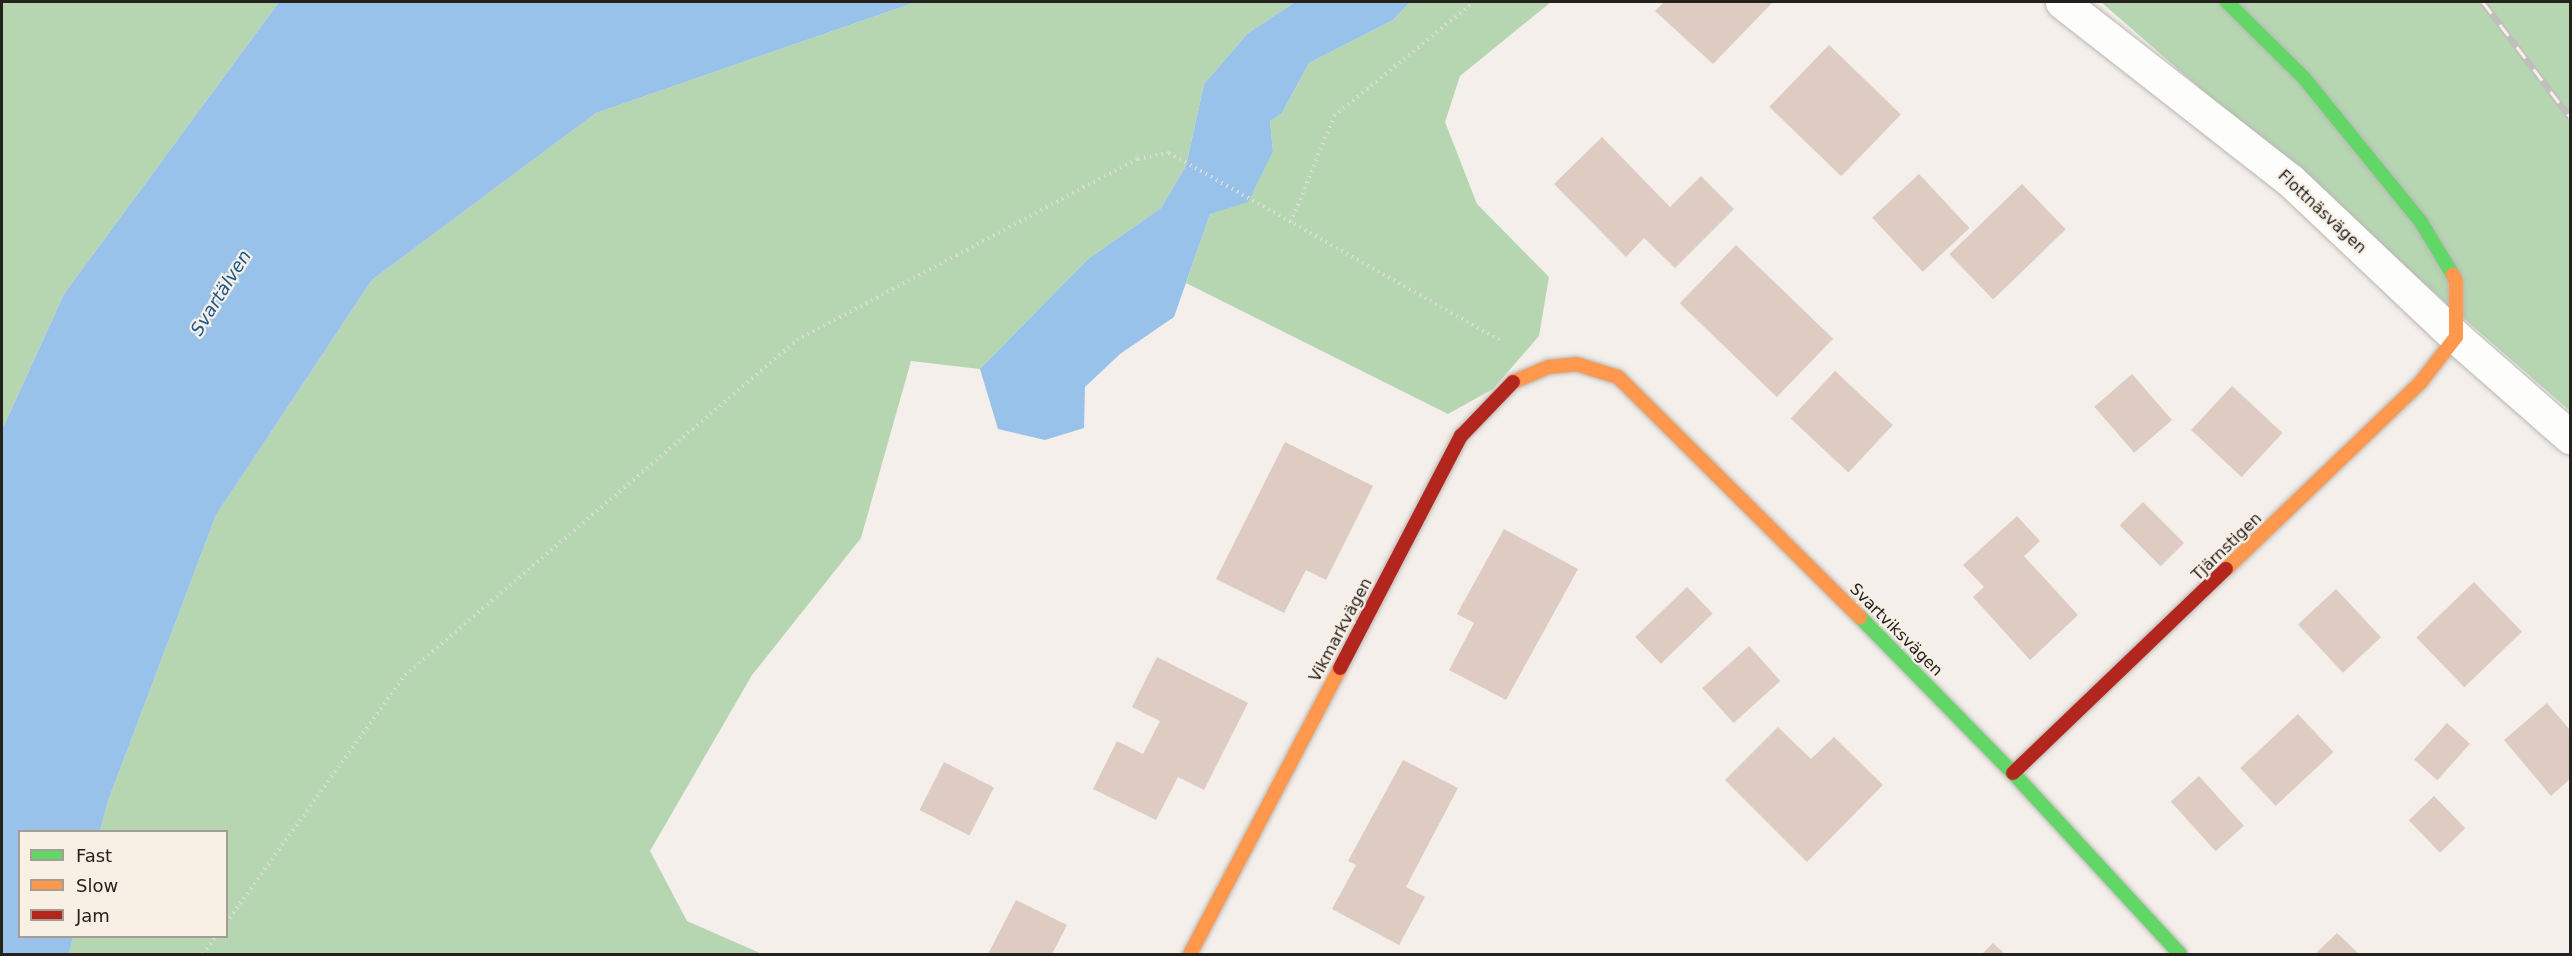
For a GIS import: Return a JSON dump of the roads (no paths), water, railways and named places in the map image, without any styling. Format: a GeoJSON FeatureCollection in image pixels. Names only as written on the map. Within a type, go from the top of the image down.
{"type":"FeatureCollection","features":[{"type":"Feature","properties":{"kind":"street","name":"Flottnäsvägen"},"geometry":{"type":"LineString","coordinates":[[2062,2],[2290,180],[2456,338],[2571,436]]}},
{"type":"Feature","properties":{"kind":"street"},"geometry":{"type":"LineString","coordinates":[[2227,2],[2304,78],[2421,222],[2456,280],[2456,338]]}},
{"type":"Feature","properties":{"kind":"street","name":"Tjärnstigen"},"geometry":{"type":"LineString","coordinates":[[2013,773],[2420,383],[2456,338]]}},
{"type":"Feature","properties":{"kind":"street","name":"Svartviksvägen"},"geometry":{"type":"LineString","coordinates":[[1565,365],[1576,364],[1618,377],[1682,437],[2013,773],[2180,954]]}},
{"type":"Feature","properties":{"kind":"street","name":"Vikmarkvägen"},"geometry":{"type":"LineString","coordinates":[[1190,954],[1461,436],[1507,385],[1549,367],[1565,365]]}},
{"type":"Feature","properties":{"kind":"water","name":"Svartälven"},"geometry":{"type":"Polygon","coordinates":[[[279,2],[916,2],[596,113],[372,280],[216,515],[108,801],[100,830],[18,830],[18,938],[73,938],[69,954],[2,954],[2,430],[64,294],[279,2]]]}},
{"type":"Feature","properties":{"kind":"water"},"geometry":{"type":"Polygon","coordinates":[[[1295,2],[1410,2],[1393,20],[1309,63],[1282,113],[1270,121],[1273,151],[1248,202],[1210,214],[1174,317],[1120,354],[1085,387],[1084,428],[1045,440],[998,429],[980,369],[1088,259],[1161,208],[1186,166],[1204,84],[1248,33],[1295,2]]]}},
{"type":"Feature","properties":{"kind":"railway"},"geometry":{"type":"LineString","coordinates":[[2483,2],[2570,117]]}}]}
